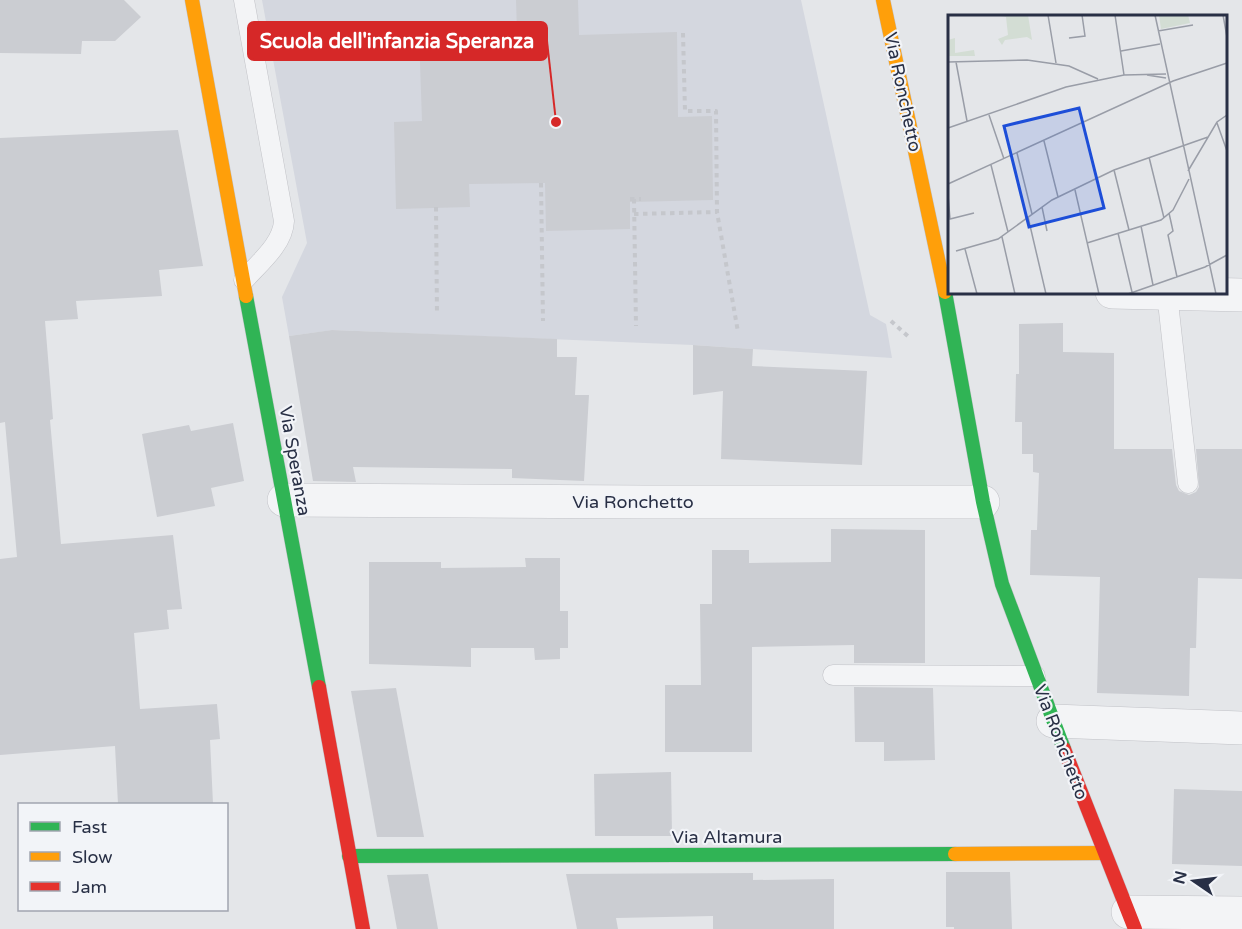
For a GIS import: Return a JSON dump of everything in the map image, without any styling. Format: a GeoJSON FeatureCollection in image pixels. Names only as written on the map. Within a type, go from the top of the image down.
{"type":"FeatureCollection","features":[{"type":"Feature","properties":{"kind":"street","name":"Via Speranza"},"geometry":{"type":"LineString","coordinates":[[192,0],[363,929]]}},
{"type":"Feature","properties":{"kind":"street","name":"Via Ronchetto"},"geometry":{"type":"LineString","coordinates":[[883,0],[947,290],[983,502],[1002,584],[1104,853],[1131,920],[1242,914]]}},
{"type":"Feature","properties":{"kind":"street"},"geometry":{"type":"LineString","coordinates":[[1204,294],[1242,295]]}},
{"type":"Feature","properties":{"kind":"street","name":"Via Ronchetto"},"geometry":{"type":"LineString","coordinates":[[284,500],[983,502]]}},
{"type":"Feature","properties":{"kind":"street"},"geometry":{"type":"LineString","coordinates":[[1053,721],[1242,728]]}},
{"type":"Feature","properties":{"kind":"street","name":"Via Altamura"},"geometry":{"type":"LineString","coordinates":[[349,856],[1104,853]]}},
{"type":"Feature","properties":{"kind":"lane"},"geometry":{"type":"LineString","coordinates":[[244,0],[284,231],[279,240],[244,280]]}},
{"type":"Feature","properties":{"kind":"lane"},"geometry":{"type":"LineString","coordinates":[[1167,294],[1188,483]]}},
{"type":"Feature","properties":{"kind":"lane"},"geometry":{"type":"LineString","coordinates":[[833,675],[1035,676]]}},
{"type":"Feature","properties":{"kind":"path"},"geometry":{"type":"LineString","coordinates":[[683,33],[685,111],[716,111],[717,212],[738,332]]}},
{"type":"Feature","properties":{"kind":"path"},"geometry":{"type":"LineString","coordinates":[[541,183],[543,321]]}},
{"type":"Feature","properties":{"kind":"path"},"geometry":{"type":"LineString","coordinates":[[636,326],[632,199],[641,199]]}},
{"type":"Feature","properties":{"kind":"path"},"geometry":{"type":"LineString","coordinates":[[436,207],[437,315]]}},
{"type":"Feature","properties":{"kind":"path"},"geometry":{"type":"LineString","coordinates":[[634,214],[717,212]]}},
{"type":"Feature","properties":{"kind":"shaded area"},"geometry":{"type":"Polygon","coordinates":[[[262,0],[801,0],[870,315],[886,324],[892,358],[693,345],[333,330],[289,336],[282,297],[307,243],[262,0]]]}},
{"type":"Feature","properties":{"kind":"building"},"geometry":{"type":"Polygon","coordinates":[[[0,0],[124,0],[141,17],[115,41],[82,41],[81,54],[0,53],[0,0]]]}},
{"type":"Feature","properties":{"kind":"building"},"geometry":{"type":"Polygon","coordinates":[[[516,0],[578,0],[579,35],[677,32],[678,117],[712,116],[713,200],[630,202],[630,229],[546,231],[545,183],[469,184],[470,207],[396,209],[394,122],[422,121],[419,34],[517,32],[516,0]]]}},
{"type":"Feature","properties":{"kind":"building"},"geometry":{"type":"Polygon","coordinates":[[[178,130],[203,266],[159,270],[162,296],[76,301],[78,319],[45,321],[53,419],[50,420],[61,544],[173,535],[182,609],[167,610],[169,629],[134,633],[140,709],[217,704],[220,739],[210,740],[213,803],[118,803],[115,746],[0,755],[0,559],[17,557],[5,422],[0,423],[0,138],[178,130]]]}},
{"type":"Feature","properties":{"kind":"building"},"geometry":{"type":"Polygon","coordinates":[[[1063,323],[1063,352],[1114,353],[1114,449],[1172,449],[1176,485],[1179,491],[1189,495],[1196,492],[1199,487],[1196,449],[1242,449],[1242,579],[1198,578],[1196,648],[1190,648],[1189,696],[1097,693],[1100,577],[1030,575],[1031,530],[1037,530],[1039,473],[1033,472],[1033,454],[1022,454],[1022,422],[1015,422],[1016,374],[1019,374],[1019,324],[1063,323]]]}},
{"type":"Feature","properties":{"kind":"building"},"geometry":{"type":"Polygon","coordinates":[[[332,330],[557,339],[557,357],[577,357],[575,395],[589,395],[584,481],[512,478],[512,469],[353,467],[356,482],[313,481],[289,336],[332,330]]]}},
{"type":"Feature","properties":{"kind":"building"},"geometry":{"type":"Polygon","coordinates":[[[693,345],[753,349],[752,366],[867,371],[862,465],[721,459],[723,391],[693,395],[693,345]]]}},
{"type":"Feature","properties":{"kind":"building"},"geometry":{"type":"Polygon","coordinates":[[[233,423],[244,481],[211,488],[215,506],[157,517],[142,434],[189,425],[191,431],[233,423]]]}},
{"type":"Feature","properties":{"kind":"building"},"geometry":{"type":"Polygon","coordinates":[[[831,529],[925,530],[925,663],[854,663],[854,645],[752,647],[752,752],[665,752],[665,685],[701,685],[700,604],[712,604],[712,550],[749,550],[749,563],[831,562],[831,529]]]}},
{"type":"Feature","properties":{"kind":"building"},"geometry":{"type":"Polygon","coordinates":[[[525,558],[560,558],[560,611],[568,611],[568,648],[560,648],[560,659],[535,660],[534,648],[471,648],[471,667],[369,664],[369,562],[441,562],[441,568],[526,567],[525,558]]]}},
{"type":"Feature","properties":{"kind":"building"},"geometry":{"type":"Polygon","coordinates":[[[854,687],[933,688],[935,760],[884,761],[884,742],[855,742],[854,687]]]}},
{"type":"Feature","properties":{"kind":"building"},"geometry":{"type":"Polygon","coordinates":[[[396,688],[424,837],[377,837],[351,691],[396,688]]]}},
{"type":"Feature","properties":{"kind":"building"},"geometry":{"type":"Polygon","coordinates":[[[671,772],[672,836],[595,836],[594,774],[671,772]]]}},
{"type":"Feature","properties":{"kind":"building"},"geometry":{"type":"Polygon","coordinates":[[[1174,789],[1242,791],[1242,866],[1172,864],[1174,789]]]}},
{"type":"Feature","properties":{"kind":"building"},"geometry":{"type":"Polygon","coordinates":[[[946,872],[1010,872],[1012,929],[946,927],[946,872]]]}},
{"type":"Feature","properties":{"kind":"building"},"geometry":{"type":"Polygon","coordinates":[[[753,873],[753,880],[834,879],[834,929],[713,929],[713,916],[616,918],[618,929],[577,929],[566,874],[753,873]]]}},
{"type":"Feature","properties":{"kind":"building"},"geometry":{"type":"Polygon","coordinates":[[[428,874],[438,929],[397,929],[387,875],[428,874]]]}},
{"type":"Feature","properties":{"kind":"traffic: fast"},"geometry":{"type":"LineString","coordinates":[[945,292],[983,502],[1002,584],[1064,749]]}},
{"type":"Feature","properties":{"kind":"traffic: fast"},"geometry":{"type":"LineString","coordinates":[[246,296],[319,687]]}},
{"type":"Feature","properties":{"kind":"traffic: fast"},"geometry":{"type":"LineString","coordinates":[[349,856],[955,854]]}},
{"type":"Feature","properties":{"kind":"traffic: slow"},"geometry":{"type":"LineString","coordinates":[[192,0],[246,296]]}},
{"type":"Feature","properties":{"kind":"traffic: slow"},"geometry":{"type":"LineString","coordinates":[[883,0],[945,292]]}},
{"type":"Feature","properties":{"kind":"traffic: slow"},"geometry":{"type":"LineString","coordinates":[[955,854],[1104,853]]}},
{"type":"Feature","properties":{"kind":"traffic: jam"},"geometry":{"type":"LineString","coordinates":[[319,687],[363,929]]}},
{"type":"Feature","properties":{"kind":"traffic: jam"},"geometry":{"type":"LineString","coordinates":[[1064,749],[1135,929]]}},
{"type":"Feature","properties":{"kind":"place","name":"Scuola dell'infanzia Speranza"},"geometry":{"type":"Point","coordinates":[556,122]}}]}
